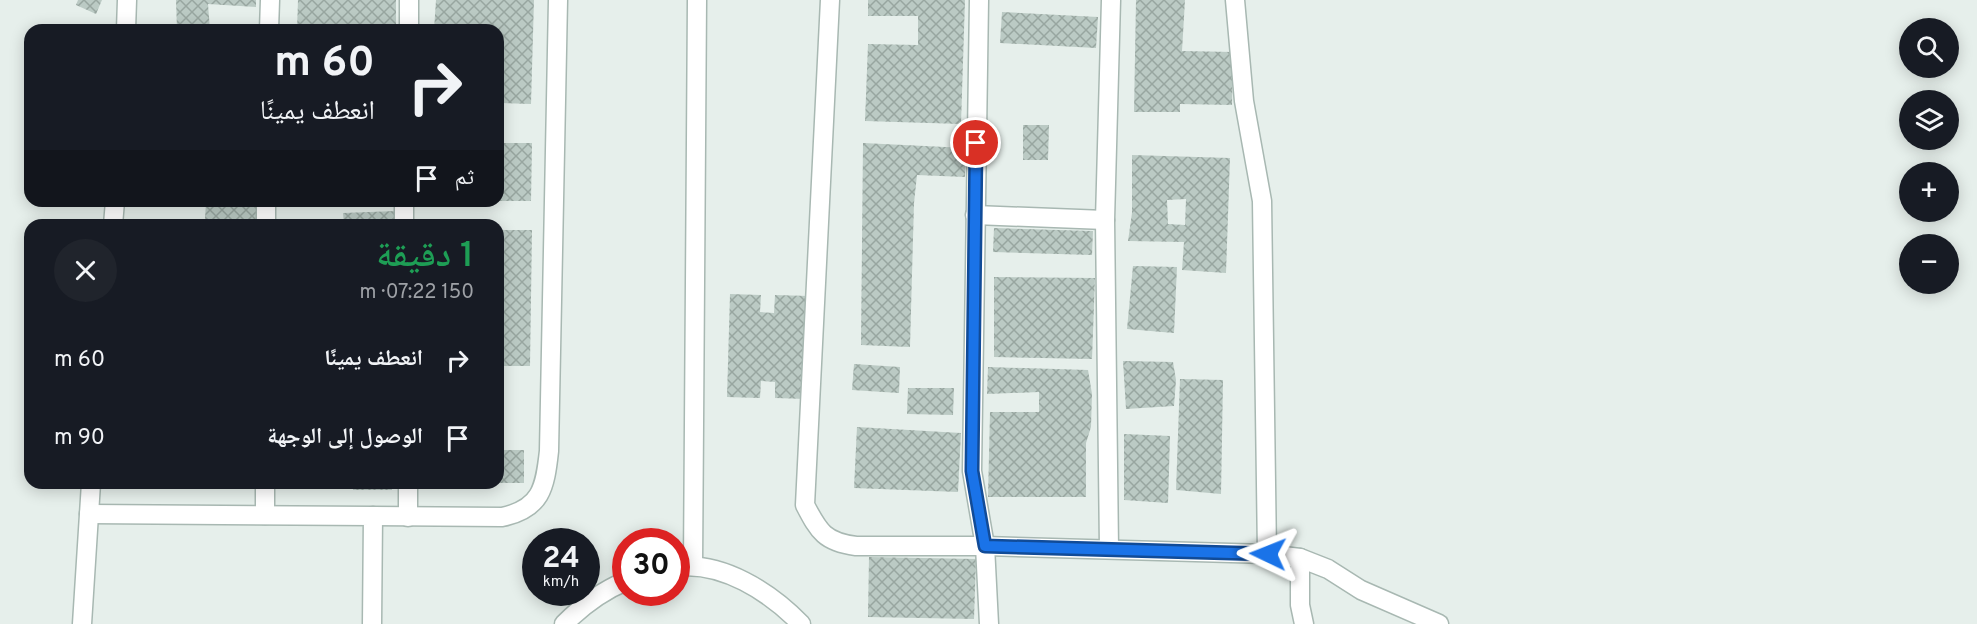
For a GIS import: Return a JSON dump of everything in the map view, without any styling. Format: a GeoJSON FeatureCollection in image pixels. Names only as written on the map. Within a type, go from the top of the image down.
{"type":"FeatureCollection","features":[{"type":"Feature","properties":{"kind":"street"},"geometry":{"type":"LineString","coordinates":[[126,24],[127,0]]}},
{"type":"Feature","properties":{"kind":"street"},"geometry":{"type":"LineString","coordinates":[[269,24],[270,0]]}},
{"type":"Feature","properties":{"kind":"street"},"geometry":{"type":"LineString","coordinates":[[409,0],[409,24]]}},
{"type":"Feature","properties":{"kind":"street"},"geometry":{"type":"LineString","coordinates":[[89,514],[502,517],[518,514],[530,507],[540,492],[546,475],[549,427],[558,0]]}},
{"type":"Feature","properties":{"kind":"street"},"geometry":{"type":"LineString","coordinates":[[686,528],[697,0]]}},
{"type":"Feature","properties":{"kind":"street"},"geometry":{"type":"LineString","coordinates":[[830,0],[805,505],[818,529],[827,538],[840,544],[856,546],[1109,549],[1268,554],[1300,558],[1328,569],[1361,590],[1439,624]]}},
{"type":"Feature","properties":{"kind":"street"},"geometry":{"type":"LineString","coordinates":[[979,0],[972,471],[985,546],[989,624]]}},
{"type":"Feature","properties":{"kind":"street"},"geometry":{"type":"LineString","coordinates":[[1109,549],[1105,220],[1111,0]]}},
{"type":"Feature","properties":{"kind":"street"},"geometry":{"type":"LineString","coordinates":[[1235,0],[1244,101],[1262,201],[1268,554]]}},
{"type":"Feature","properties":{"kind":"street"},"geometry":{"type":"LineString","coordinates":[[975,215],[1105,220]]}},
{"type":"Feature","properties":{"kind":"street"},"geometry":{"type":"LineString","coordinates":[[82,624],[91,489]]}},
{"type":"Feature","properties":{"kind":"street"},"geometry":{"type":"LineString","coordinates":[[265,515],[266,489]]}},
{"type":"Feature","properties":{"kind":"street"},"geometry":{"type":"LineString","coordinates":[[408,489],[408,517]]}},
{"type":"Feature","properties":{"kind":"street"},"geometry":{"type":"LineString","coordinates":[[372,624],[374,516]]}},
{"type":"Feature","properties":{"kind":"street"},"geometry":{"type":"LineString","coordinates":[[1300,558],[1300,605],[1304,624]]}},
{"type":"Feature","properties":{"kind":"street"},"geometry":{"type":"LineString","coordinates":[[690,567],[726,574],[765,593],[801,624]]}},
{"type":"Feature","properties":{"kind":"street"},"geometry":{"type":"LineString","coordinates":[[564,624],[579,609],[612,587]]}},
{"type":"Feature","properties":{"kind":"building"},"geometry":{"type":"Polygon","coordinates":[[[78,0],[102,0],[96,14],[76,5],[78,0]]]}},
{"type":"Feature","properties":{"kind":"building"},"geometry":{"type":"Polygon","coordinates":[[[176,0],[256,0],[256,7],[208,4],[210,24],[177,24],[176,0]]]}},
{"type":"Feature","properties":{"kind":"building"},"geometry":{"type":"Polygon","coordinates":[[[298,0],[396,0],[396,24],[297,24],[298,0]]]}},
{"type":"Feature","properties":{"kind":"building"},"geometry":{"type":"Polygon","coordinates":[[[436,0],[534,0],[531,104],[504,103],[504,24],[434,24],[436,0]]]}},
{"type":"Feature","properties":{"kind":"building"},"geometry":{"type":"Polygon","coordinates":[[[868,0],[965,0],[961,124],[865,121],[868,44],[918,45],[918,16],[868,16],[868,0]]]}},
{"type":"Feature","properties":{"kind":"building"},"geometry":{"type":"Polygon","coordinates":[[[1136,0],[1185,0],[1182,51],[1233,52],[1232,105],[1180,104],[1180,112],[1134,112],[1136,0]]]}},
{"type":"Feature","properties":{"kind":"building"},"geometry":{"type":"Polygon","coordinates":[[[1002,12],[1098,17],[1096,48],[1000,43],[1002,12]]]}},
{"type":"Feature","properties":{"kind":"building"},"geometry":{"type":"Polygon","coordinates":[[[1023,125],[1049,125],[1048,160],[1023,160],[1023,125]]]}},
{"type":"Feature","properties":{"kind":"building"},"geometry":{"type":"Polygon","coordinates":[[[504,143],[532,143],[531,201],[504,201],[504,143]]]}},
{"type":"Feature","properties":{"kind":"building"},"geometry":{"type":"Polygon","coordinates":[[[863,143],[966,148],[965,177],[917,175],[914,203],[910,347],[861,345],[863,143]]]}},
{"type":"Feature","properties":{"kind":"building"},"geometry":{"type":"Polygon","coordinates":[[[1132,155],[1230,158],[1226,273],[1182,270],[1184,242],[1128,241],[1132,213],[1132,155]],[[1186,199],[1167,200],[1168,224],[1185,225],[1186,199]]]}},
{"type":"Feature","properties":{"kind":"building"},"geometry":{"type":"Polygon","coordinates":[[[206,207],[258,207],[257,219],[205,219],[206,207]]]}},
{"type":"Feature","properties":{"kind":"building"},"geometry":{"type":"Polygon","coordinates":[[[396,211],[396,219],[344,219],[343,213],[396,211]]]}},
{"type":"Feature","properties":{"kind":"building"},"geometry":{"type":"Polygon","coordinates":[[[994,228],[1093,231],[1092,255],[993,252],[994,228]]]}},
{"type":"Feature","properties":{"kind":"building"},"geometry":{"type":"Polygon","coordinates":[[[504,230],[532,230],[530,366],[504,366],[504,230]]]}},
{"type":"Feature","properties":{"kind":"building"},"geometry":{"type":"Polygon","coordinates":[[[1133,266],[1177,267],[1174,333],[1127,329],[1133,266]]]}},
{"type":"Feature","properties":{"kind":"building"},"geometry":{"type":"Polygon","coordinates":[[[994,277],[1095,278],[1092,359],[994,357],[994,277]]]}},
{"type":"Feature","properties":{"kind":"building"},"geometry":{"type":"Polygon","coordinates":[[[730,294],[761,295],[760,312],[774,313],[775,295],[809,296],[806,399],[775,398],[775,382],[761,381],[760,398],[727,397],[730,294]]]}},
{"type":"Feature","properties":{"kind":"building"},"geometry":{"type":"Polygon","coordinates":[[[1123,361],[1173,362],[1176,380],[1174,406],[1126,409],[1123,361]]]}},
{"type":"Feature","properties":{"kind":"building"},"geometry":{"type":"Polygon","coordinates":[[[854,364],[900,367],[899,393],[852,390],[854,364]]]}},
{"type":"Feature","properties":{"kind":"building"},"geometry":{"type":"Polygon","coordinates":[[[988,367],[1088,370],[1092,394],[1091,427],[1086,443],[1086,497],[988,497],[990,412],[1039,412],[1039,392],[987,394],[988,367]]]}},
{"type":"Feature","properties":{"kind":"building"},"geometry":{"type":"Polygon","coordinates":[[[1180,379],[1223,380],[1221,494],[1176,490],[1180,379]]]}},
{"type":"Feature","properties":{"kind":"building"},"geometry":{"type":"Polygon","coordinates":[[[908,388],[954,388],[953,415],[907,414],[908,388]]]}},
{"type":"Feature","properties":{"kind":"building"},"geometry":{"type":"Polygon","coordinates":[[[857,427],[961,433],[958,492],[854,488],[857,427]]]}},
{"type":"Feature","properties":{"kind":"building"},"geometry":{"type":"Polygon","coordinates":[[[1124,434],[1170,436],[1168,503],[1124,500],[1124,434]]]}},
{"type":"Feature","properties":{"kind":"building"},"geometry":{"type":"Polygon","coordinates":[[[504,450],[524,450],[524,483],[504,483],[504,450]]]}},
{"type":"Feature","properties":{"kind":"building"},"geometry":{"type":"Polygon","coordinates":[[[353,489],[392,489],[392,490],[353,489]]]}},
{"type":"Feature","properties":{"kind":"building"},"geometry":{"type":"Polygon","coordinates":[[[869,557],[976,559],[974,619],[868,617],[869,557]]]}},
{"type":"Feature","properties":{"kind":"route"},"geometry":{"type":"LineString","coordinates":[[976,143],[972,471],[985,546],[1268,554]]}}]}
